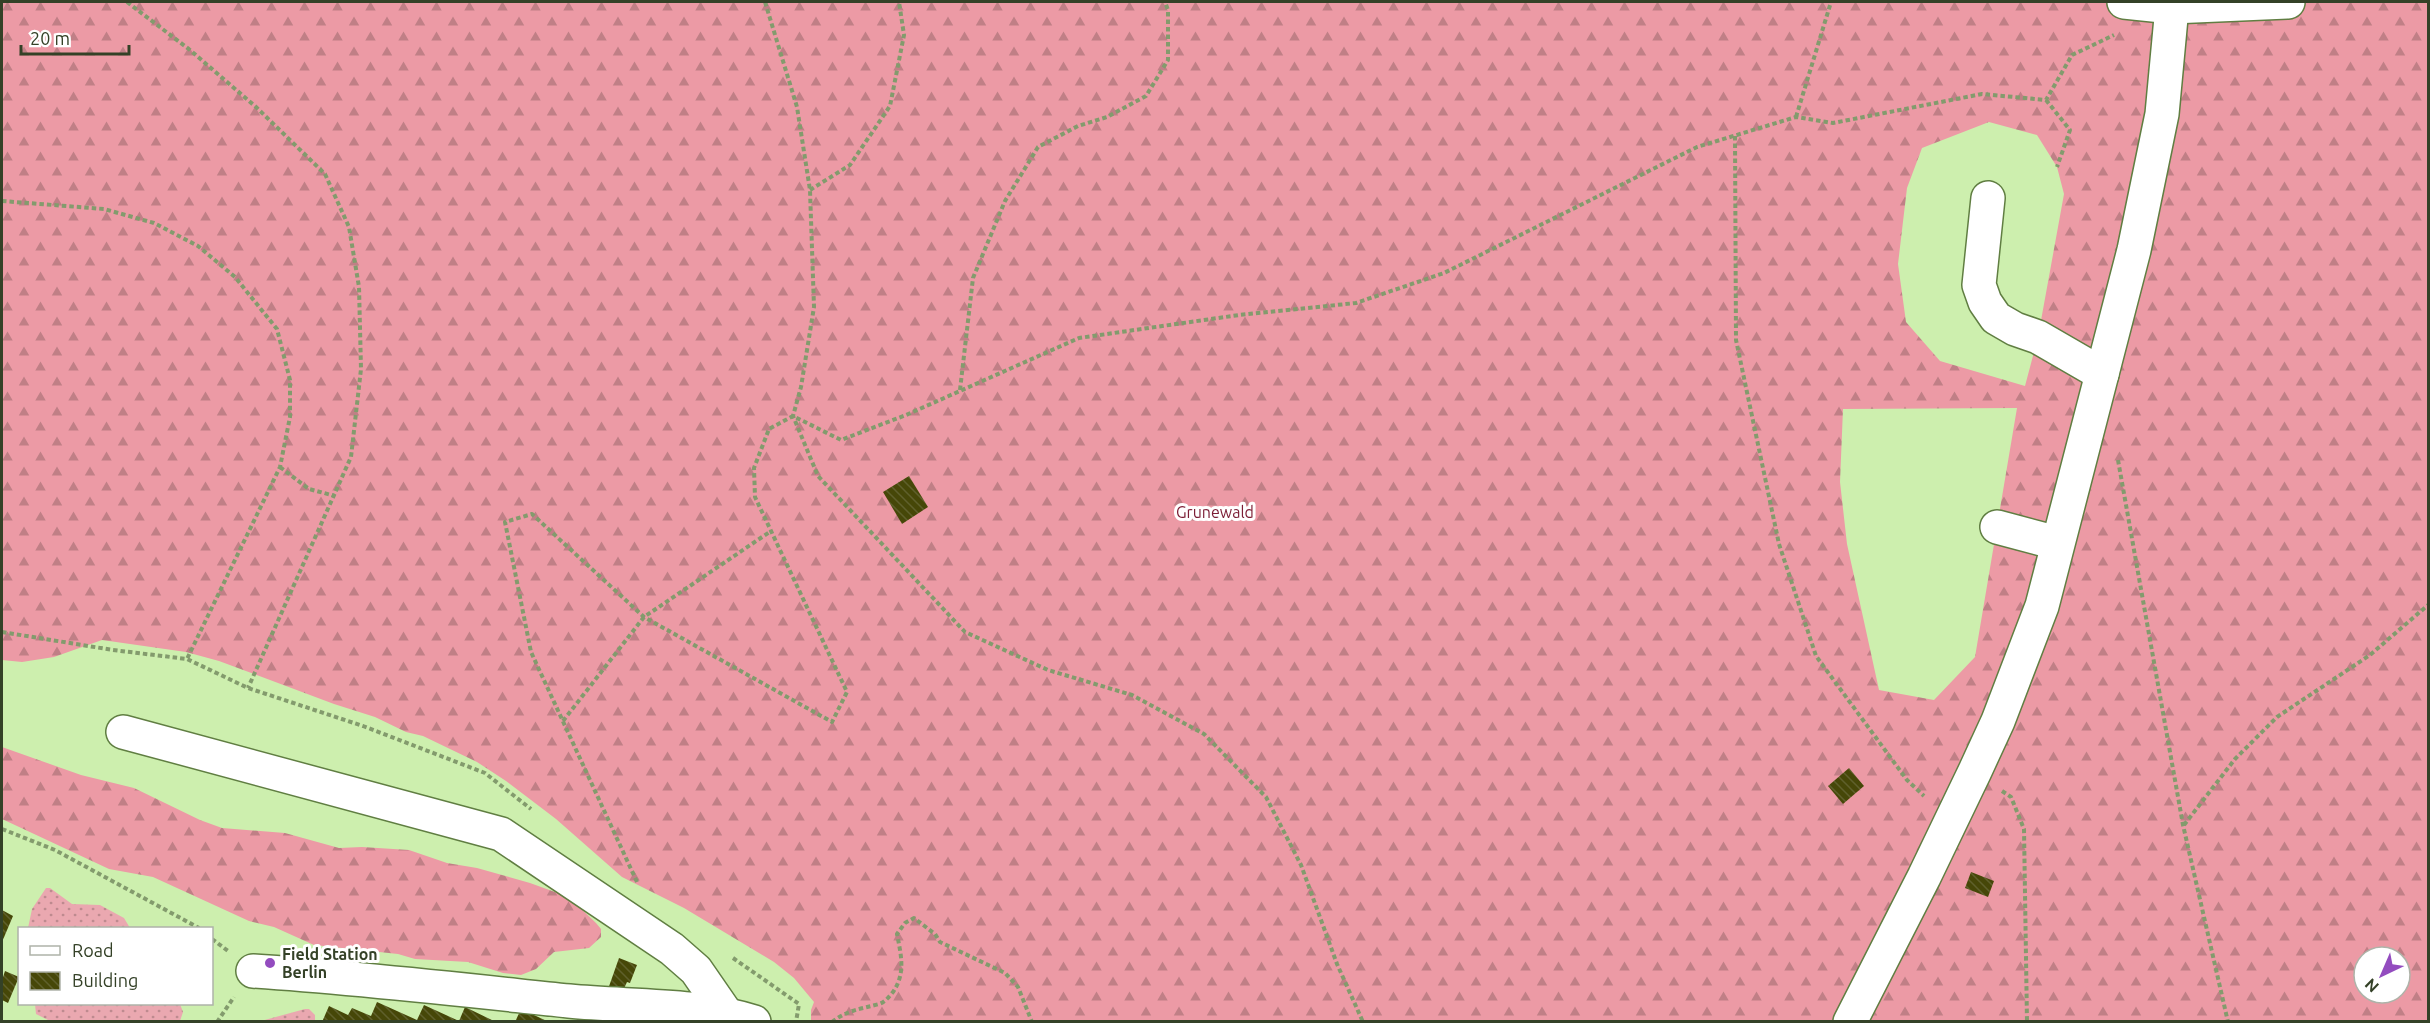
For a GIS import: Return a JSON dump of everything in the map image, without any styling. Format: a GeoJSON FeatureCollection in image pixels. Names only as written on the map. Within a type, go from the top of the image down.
{"type":"FeatureCollection","features":[{"type":"Feature","properties":{"kind":"street"},"geometry":{"type":"LineString","coordinates":[[2123,16],[2172,8],[2288,2]]}},
{"type":"Feature","properties":{"kind":"street"},"geometry":{"type":"LineString","coordinates":[[1850,1022],[1975,771],[1998,721],[2042,606],[2134,250],[2162,114],[2172,8]]}},
{"type":"Feature","properties":{"kind":"street"},"geometry":{"type":"LineString","coordinates":[[1988,198],[1979,285],[1985,302],[1996,318],[2015,329],[2038,337],[2102,374]]}},
{"type":"Feature","properties":{"kind":"street"},"geometry":{"type":"LineString","coordinates":[[1997,527],[2058,543]]}},
{"type":"Feature","properties":{"kind":"street"},"geometry":{"type":"LineString","coordinates":[[123,732],[501,834],[672,949],[696,970],[739,1017]]}},
{"type":"Feature","properties":{"kind":"street"},"geometry":{"type":"LineString","coordinates":[[253,970],[363,978],[739,1017]]}},
{"type":"Feature","properties":{"kind":"path"},"geometry":{"type":"LineString","coordinates":[[127,2],[190,50],[256,107],[325,174],[349,227],[359,287],[361,369],[351,457],[248,688]]}},
{"type":"Feature","properties":{"kind":"path"},"geometry":{"type":"LineString","coordinates":[[765,2],[797,107],[810,190],[814,307],[801,387],[793,416],[818,476],[965,632],[1048,670],[1132,694],[1204,734],[1266,797],[1301,864],[1337,964],[1363,1022]]}},
{"type":"Feature","properties":{"kind":"path"},"geometry":{"type":"LineString","coordinates":[[810,190],[850,165],[890,106],[904,35],[899,2]]}},
{"type":"Feature","properties":{"kind":"path"},"geometry":{"type":"LineString","coordinates":[[960,391],[973,278],[1005,201],[1038,147],[1078,126],[1107,117],[1146,96],[1168,60],[1168,10],[1165,2]]}},
{"type":"Feature","properties":{"kind":"path"},"geometry":{"type":"LineString","coordinates":[[1796,117],[1831,2]]}},
{"type":"Feature","properties":{"kind":"path"},"geometry":{"type":"LineString","coordinates":[[2046,100],[2072,55],[2123,16]]}},
{"type":"Feature","properties":{"kind":"path"},"geometry":{"type":"LineString","coordinates":[[793,416],[841,441],[1079,338],[1239,315],[1356,303],[1444,273],[1697,147],[1796,117],[1833,123],[1982,94],[2046,100],[2070,130],[2057,167]]}},
{"type":"Feature","properties":{"kind":"path"},"geometry":{"type":"LineString","coordinates":[[1735,136],[1736,340],[1779,544],[1816,656],[1907,780],[1950,822]]}},
{"type":"Feature","properties":{"kind":"path"},"geometry":{"type":"LineString","coordinates":[[2,201],[104,209],[154,223],[198,246],[235,277],[277,329],[290,380],[290,417],[280,467],[187,659]]}},
{"type":"Feature","properties":{"kind":"path"},"geometry":{"type":"LineString","coordinates":[[639,886],[531,652],[505,522],[532,514],[644,617],[832,722],[847,692],[755,497],[754,468],[769,429],[793,416]]}},
{"type":"Feature","properties":{"kind":"path"},"geometry":{"type":"LineString","coordinates":[[2117,455],[2183,825],[2228,1022]]}},
{"type":"Feature","properties":{"kind":"path"},"geometry":{"type":"LineString","coordinates":[[280,467],[309,489],[335,496]]}},
{"type":"Feature","properties":{"kind":"path"},"geometry":{"type":"LineString","coordinates":[[563,721],[644,617],[771,531]]}},
{"type":"Feature","properties":{"kind":"path"},"geometry":{"type":"LineString","coordinates":[[2183,825],[2235,759],[2277,717],[2370,655],[2428,605]]}},
{"type":"Feature","properties":{"kind":"path"},"geometry":{"type":"LineString","coordinates":[[2,632],[187,659],[248,688],[363,726],[485,773],[532,809]]}},
{"type":"Feature","properties":{"kind":"path"},"geometry":{"type":"LineString","coordinates":[[1975,771],[2011,797],[2024,829],[2027,1022]]}},
{"type":"Feature","properties":{"kind":"path"},"geometry":{"type":"LineString","coordinates":[[2,828],[55,850],[197,927]]}},
{"type":"Feature","properties":{"kind":"path"},"geometry":{"type":"LineString","coordinates":[[832,1022],[844,1012],[883,1004],[890,996],[900,982],[902,963],[897,934],[905,923],[915,918],[935,934],[940,942],[1005,973],[1018,987],[1032,1022]]}},
{"type":"Feature","properties":{"kind":"shaded area"},"geometry":{"type":"Polygon","coordinates":[[[46,888],[50,888],[72,904],[100,905],[124,918],[129,927],[28,927],[32,909],[46,888]]]}},
{"type":"Feature","properties":{"kind":"shaded area"},"geometry":{"type":"Polygon","coordinates":[[[35,1005],[180,1005],[183,1012],[180,1021],[50,1021],[36,1014],[35,1005]]]}},
{"type":"Feature","properties":{"kind":"shaded area"},"geometry":{"type":"Polygon","coordinates":[[[309,1009],[315,1015],[315,1021],[261,1021],[309,1009]]]}},
{"type":"Feature","properties":{"kind":"green space","name":"Grunewald"},"geometry":{"type":"Polygon","coordinates":[[[2,2],[2428,2],[2428,1021],[811,1021],[814,1002],[794,978],[774,962],[684,908],[622,877],[556,819],[506,781],[477,762],[423,736],[406,732],[375,717],[219,661],[186,652],[102,640],[54,657],[22,662],[2,660],[2,2]],[[1989,122],[1922,148],[1907,188],[1898,264],[1906,322],[1940,361],[2025,386],[2038,337],[2064,194],[2057,167],[2037,135],[1989,122]],[[2017,408],[1843,409],[1840,482],[1847,544],[1879,690],[1934,700],[1975,657],[2017,408]]]}},
{"type":"Feature","properties":{"kind":"green space"},"geometry":{"type":"Polygon","coordinates":[[[2,747],[81,775],[134,788],[200,820],[222,828],[285,833],[339,848],[409,850],[447,863],[477,868],[530,883],[566,896],[573,901],[601,929],[601,937],[589,948],[554,952],[536,969],[521,975],[503,973],[468,962],[415,959],[398,954],[314,945],[274,927],[249,921],[153,877],[109,869],[2,819],[2,747]]]}},
{"type":"Feature","properties":{"kind":"building"},"geometry":{"type":"Polygon","coordinates":[[[909,476],[928,507],[902,524],[883,492],[909,476]]]}},
{"type":"Feature","properties":{"kind":"building"},"geometry":{"type":"Polygon","coordinates":[[[1849,768],[1864,786],[1843,804],[1828,786],[1849,768]]]}},
{"type":"Feature","properties":{"kind":"building"},"geometry":{"type":"Polygon","coordinates":[[[1971,872],[1994,881],[1988,897],[1965,888],[1971,872]]]}},
{"type":"Feature","properties":{"kind":"building"},"geometry":{"type":"Polygon","coordinates":[[[2,910],[13,916],[2,942],[2,910]]]}},
{"type":"Feature","properties":{"kind":"building"},"geometry":{"type":"Polygon","coordinates":[[[619,958],[637,965],[630,983],[627,982],[621,995],[607,992],[619,958]]]}},
{"type":"Feature","properties":{"kind":"building"},"geometry":{"type":"Polygon","coordinates":[[[5,971],[18,977],[8,1003],[2,1000],[2,980],[5,971]]]}},
{"type":"Feature","properties":{"kind":"building"},"geometry":{"type":"Polygon","coordinates":[[[377,1002],[417,1020],[424,1005],[459,1021],[465,1007],[496,1022],[322,1022],[329,1006],[348,1015],[352,1008],[371,1016],[377,1002]]]}},
{"type":"Feature","properties":{"kind":"building"},"geometry":{"type":"Polygon","coordinates":[[[521,1009],[549,1022],[515,1022],[521,1009]]]}},
{"type":"Feature","properties":{"kind":"place","name":"Field Station Berlin"},"geometry":{"type":"Point","coordinates":[270,963]}}]}
